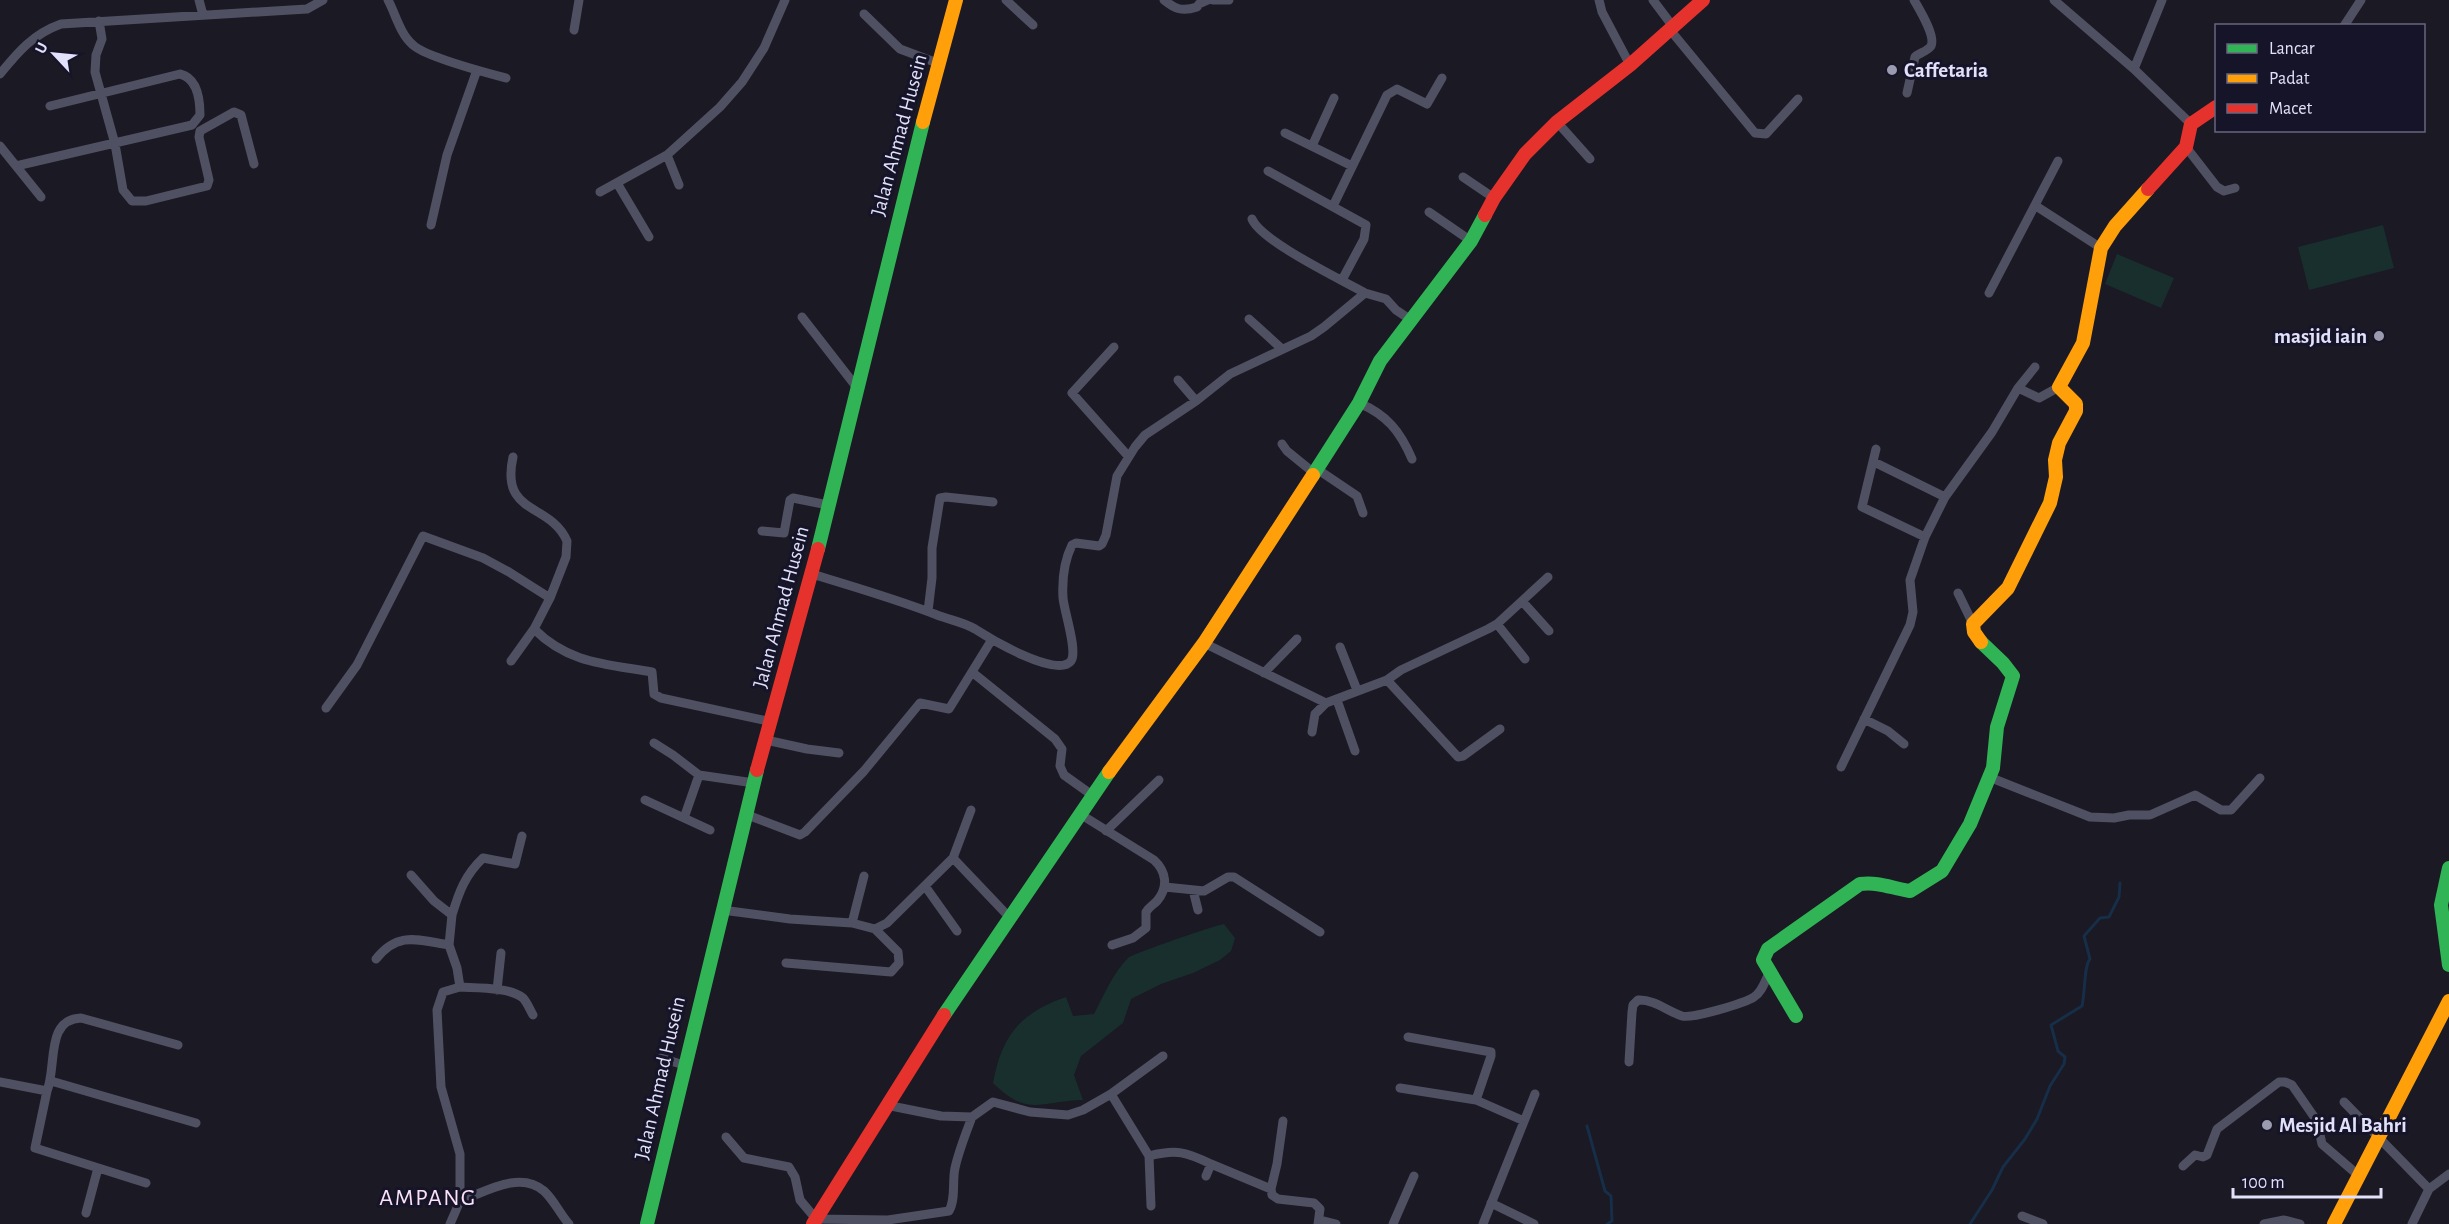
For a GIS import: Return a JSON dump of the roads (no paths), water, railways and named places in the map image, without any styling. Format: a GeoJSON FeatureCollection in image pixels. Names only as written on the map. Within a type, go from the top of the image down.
{"type":"FeatureCollection","features":[{"type":"Feature","properties":{"kind":"street"},"geometry":{"type":"LineString","coordinates":[[199,0],[202,15]]}},
{"type":"Feature","properties":{"kind":"street"},"geometry":{"type":"LineString","coordinates":[[0,74],[24,45],[47,29],[61,24],[307,9],[323,0]]}},
{"type":"Feature","properties":{"kind":"street"},"geometry":{"type":"LineString","coordinates":[[388,0],[402,31],[412,45],[477,70],[506,78]]}},
{"type":"Feature","properties":{"kind":"street"},"geometry":{"type":"LineString","coordinates":[[574,30],[579,0]]}},
{"type":"Feature","properties":{"kind":"street"},"geometry":{"type":"LineString","coordinates":[[600,192],[667,155],[720,107],[742,82],[765,48],[785,0]]}},
{"type":"Feature","properties":{"kind":"street","name":"Jalan Ahmad Husein"},"geometry":{"type":"LineString","coordinates":[[646,1224],[745,814],[812,574],[899,217],[956,0]]}},
{"type":"Feature","properties":{"kind":"street"},"geometry":{"type":"LineString","coordinates":[[1006,0],[1033,25]]}},
{"type":"Feature","properties":{"kind":"street"},"geometry":{"type":"LineString","coordinates":[[1164,0],[1175,9],[1185,10],[1197,8],[1199,4],[1208,0]]}},
{"type":"Feature","properties":{"kind":"street"},"geometry":{"type":"LineString","coordinates":[[1213,0],[1229,0]]}},
{"type":"Feature","properties":{"kind":"street"},"geometry":{"type":"LineString","coordinates":[[1599,0],[1602,12],[1630,65]]}},
{"type":"Feature","properties":{"kind":"street"},"geometry":{"type":"LineString","coordinates":[[1653,0],[1672,30],[1755,133],[1766,134],[1798,99]]}},
{"type":"Feature","properties":{"kind":"street"},"geometry":{"type":"LineString","coordinates":[[815,1222],[930,1035],[1011,919],[1092,795],[1204,643],[1359,403],[1380,361],[1471,240],[1494,198],[1525,154],[1557,122],[1672,30],[1702,0]]}},
{"type":"Feature","properties":{"kind":"street"},"geometry":{"type":"LineString","coordinates":[[1907,93],[1916,56],[1930,47],[1932,42],[1927,24],[1914,0]]}},
{"type":"Feature","properties":{"kind":"street"},"geometry":{"type":"LineString","coordinates":[[2054,0],[2134,69],[2191,124]]}},
{"type":"Feature","properties":{"kind":"street"},"geometry":{"type":"LineString","coordinates":[[2134,69],[2162,0]]}},
{"type":"Feature","properties":{"kind":"street"},"geometry":{"type":"LineString","coordinates":[[2345,24],[2361,0]]}},
{"type":"Feature","properties":{"kind":"street"},"geometry":{"type":"LineString","coordinates":[[864,14],[900,48],[940,64]]}},
{"type":"Feature","properties":{"kind":"street"},"geometry":{"type":"LineString","coordinates":[[99,21],[102,39],[96,55],[95,72],[115,144],[123,190],[132,201],[138,202],[207,186],[209,180],[199,134],[202,129],[234,112],[241,115],[254,164]]}},
{"type":"Feature","properties":{"kind":"street"},"geometry":{"type":"LineString","coordinates":[[431,225],[447,155],[477,70]]}},
{"type":"Feature","properties":{"kind":"street"},"geometry":{"type":"LineString","coordinates":[[16,166],[192,124],[200,115],[196,92],[190,78],[180,74],[50,106]]}},
{"type":"Feature","properties":{"kind":"street"},"geometry":{"type":"LineString","coordinates":[[1333,206],[1387,95],[1397,89],[1427,104],[1442,78]]}},
{"type":"Feature","properties":{"kind":"street"},"geometry":{"type":"LineString","coordinates":[[1312,146],[1334,98]]}},
{"type":"Feature","properties":{"kind":"street"},"geometry":{"type":"LineString","coordinates":[[2018,388],[2039,398],[2059,387],[2083,343],[2101,248],[2115,226],[2186,147],[2191,124],[2215,108]]}},
{"type":"Feature","properties":{"kind":"street"},"geometry":{"type":"LineString","coordinates":[[1557,122],[1590,159]]}},
{"type":"Feature","properties":{"kind":"street"},"geometry":{"type":"LineString","coordinates":[[1285,133],[1352,166]]}},
{"type":"Feature","properties":{"kind":"street"},"geometry":{"type":"LineString","coordinates":[[0,146],[41,197]]}},
{"type":"Feature","properties":{"kind":"street"},"geometry":{"type":"LineString","coordinates":[[2186,147],[2217,187],[2224,191],[2235,188]]}},
{"type":"Feature","properties":{"kind":"street"},"geometry":{"type":"LineString","coordinates":[[667,155],[679,185]]}},
{"type":"Feature","properties":{"kind":"street"},"geometry":{"type":"LineString","coordinates":[[1989,293],[2058,161]]}},
{"type":"Feature","properties":{"kind":"street"},"geometry":{"type":"LineString","coordinates":[[1268,171],[1363,222],[1367,230],[1342,280]]}},
{"type":"Feature","properties":{"kind":"street"},"geometry":{"type":"LineString","coordinates":[[1463,177],[1494,198]]}},
{"type":"Feature","properties":{"kind":"street"},"geometry":{"type":"LineString","coordinates":[[617,183],[650,237]]}},
{"type":"Feature","properties":{"kind":"street"},"geometry":{"type":"LineString","coordinates":[[2036,206],[2101,248]]}},
{"type":"Feature","properties":{"kind":"street"},"geometry":{"type":"LineString","coordinates":[[1429,212],[1471,240]]}},
{"type":"Feature","properties":{"kind":"street"},"geometry":{"type":"LineString","coordinates":[[1252,219],[1256,228],[1300,257],[1365,293],[1386,299],[1411,320]]}},
{"type":"Feature","properties":{"kind":"street"},"geometry":{"type":"LineString","coordinates":[[812,574],[961,622],[991,640],[1046,663],[1062,665],[1070,661],[1072,648],[1063,596],[1067,555],[1072,545],[1076,543],[1099,546],[1102,544],[1106,535],[1114,485],[1128,456],[1145,435],[1196,401],[1230,374],[1324,327],[1365,293]]}},
{"type":"Feature","properties":{"kind":"street"},"geometry":{"type":"LineString","coordinates":[[802,317],[858,389]]}},
{"type":"Feature","properties":{"kind":"street"},"geometry":{"type":"LineString","coordinates":[[1249,320],[1282,349]]}},
{"type":"Feature","properties":{"kind":"street"},"geometry":{"type":"LineString","coordinates":[[1114,347],[1072,393],[1128,456]]}},
{"type":"Feature","properties":{"kind":"street"},"geometry":{"type":"LineString","coordinates":[[1841,767],[1910,625],[1913,612],[1910,580],[1925,537],[1945,496],[1992,432],[2018,388],[2035,367]]}},
{"type":"Feature","properties":{"kind":"street"},"geometry":{"type":"LineString","coordinates":[[1178,380],[1196,401]]}},
{"type":"Feature","properties":{"kind":"street"},"geometry":{"type":"LineString","coordinates":[[1973,624],[2008,588],[2050,503],[2056,477],[2055,460],[2059,443],[2076,411],[2076,404],[2059,387]]}},
{"type":"Feature","properties":{"kind":"street"},"geometry":{"type":"LineString","coordinates":[[1359,403],[1380,413],[1393,425],[1412,459]]}},
{"type":"Feature","properties":{"kind":"street"},"geometry":{"type":"LineString","coordinates":[[1282,444],[1287,451],[1315,471],[1357,496],[1363,513]]}},
{"type":"Feature","properties":{"kind":"street"},"geometry":{"type":"LineString","coordinates":[[1876,449],[1861,504],[1863,508],[1925,537]]}},
{"type":"Feature","properties":{"kind":"street"},"geometry":{"type":"LineString","coordinates":[[511,661],[534,629],[550,598],[566,557],[567,541],[552,523],[513,492],[509,476],[513,457]]}},
{"type":"Feature","properties":{"kind":"street"},"geometry":{"type":"LineString","coordinates":[[1874,462],[1945,496]]}},
{"type":"Feature","properties":{"kind":"street"},"geometry":{"type":"LineString","coordinates":[[928,611],[933,578],[932,548],[940,498],[946,496],[993,502]]}},
{"type":"Feature","properties":{"kind":"street"},"geometry":{"type":"LineString","coordinates":[[762,531],[784,533],[790,500],[793,498],[828,506]]}},
{"type":"Feature","properties":{"kind":"street"},"geometry":{"type":"LineString","coordinates":[[326,708],[357,665],[423,536],[483,558],[550,598]]}},
{"type":"Feature","properties":{"kind":"street"},"geometry":{"type":"LineString","coordinates":[[1312,732],[1315,714],[1326,703],[1387,680],[1401,670],[1497,624],[1548,577]]}},
{"type":"Feature","properties":{"kind":"street"},"geometry":{"type":"LineString","coordinates":[[1796,1016],[1763,960],[1768,949],[1860,884],[1878,882],[1896,889],[1910,891],[1942,871],[1970,824],[1993,768],[1997,727],[2013,676],[2008,666],[1974,633],[1973,624],[1959,593]]}},
{"type":"Feature","properties":{"kind":"street"},"geometry":{"type":"LineString","coordinates":[[1522,601],[1549,631]]}},
{"type":"Feature","properties":{"kind":"street"},"geometry":{"type":"LineString","coordinates":[[1497,624],[1525,659]]}},
{"type":"Feature","properties":{"kind":"street"},"geometry":{"type":"LineString","coordinates":[[534,629],[551,646],[582,658],[610,666],[651,671],[654,673],[654,694],[661,698],[772,722]]}},
{"type":"Feature","properties":{"kind":"street"},"geometry":{"type":"LineString","coordinates":[[1264,673],[1297,639]]}},
{"type":"Feature","properties":{"kind":"street"},"geometry":{"type":"LineString","coordinates":[[745,814],[800,835],[864,771],[916,706],[924,702],[941,709],[949,709],[991,640]]}},
{"type":"Feature","properties":{"kind":"street"},"geometry":{"type":"LineString","coordinates":[[1204,643],[1326,703]]}},
{"type":"Feature","properties":{"kind":"street"},"geometry":{"type":"LineString","coordinates":[[1340,647],[1357,690]]}},
{"type":"Feature","properties":{"kind":"street"},"geometry":{"type":"LineString","coordinates":[[972,672],[1055,740],[1062,749],[1060,766],[1064,775],[1092,795]]}},
{"type":"Feature","properties":{"kind":"street"},"geometry":{"type":"LineString","coordinates":[[1387,680],[1456,756],[1463,756],[1500,729]]}},
{"type":"Feature","properties":{"kind":"street"},"geometry":{"type":"LineString","coordinates":[[1337,700],[1355,751]]}},
{"type":"Feature","properties":{"kind":"street"},"geometry":{"type":"LineString","coordinates":[[1864,719],[1888,731],[1904,744]]}},
{"type":"Feature","properties":{"kind":"street"},"geometry":{"type":"LineString","coordinates":[[766,740],[839,753]]}},
{"type":"Feature","properties":{"kind":"street"},"geometry":{"type":"LineString","coordinates":[[654,744],[674,754],[699,775],[754,783]]}},
{"type":"Feature","properties":{"kind":"street"},"geometry":{"type":"LineString","coordinates":[[684,818],[699,775]]}},
{"type":"Feature","properties":{"kind":"street"},"geometry":{"type":"LineString","coordinates":[[1989,777],[2090,817],[2114,818],[2150,815],[2195,795],[2221,810],[2231,810],[2260,778]]}},
{"type":"Feature","properties":{"kind":"street"},"geometry":{"type":"LineString","coordinates":[[1106,831],[1159,780]]}},
{"type":"Feature","properties":{"kind":"street"},"geometry":{"type":"LineString","coordinates":[[645,800],[710,830]]}},
{"type":"Feature","properties":{"kind":"street"},"geometry":{"type":"LineString","coordinates":[[875,929],[887,923],[953,858],[971,810]]}},
{"type":"Feature","properties":{"kind":"street"},"geometry":{"type":"LineString","coordinates":[[1080,814],[1161,867],[1165,877],[1165,887],[1146,912],[1146,927],[1133,938],[1112,945]]}},
{"type":"Feature","properties":{"kind":"street"},"geometry":{"type":"LineString","coordinates":[[460,987],[458,968],[449,945],[452,915],[461,888],[469,872],[483,858],[516,864],[522,836]]}},
{"type":"Feature","properties":{"kind":"street"},"geometry":{"type":"LineString","coordinates":[[953,858],[1011,919]]}},
{"type":"Feature","properties":{"kind":"street"},"geometry":{"type":"LineString","coordinates":[[2449,868],[2443,884],[2449,965]]}},
{"type":"Feature","properties":{"kind":"street"},"geometry":{"type":"LineString","coordinates":[[411,875],[434,901],[452,915]]}},
{"type":"Feature","properties":{"kind":"street"},"geometry":{"type":"LineString","coordinates":[[852,923],[864,876]]}},
{"type":"Feature","properties":{"kind":"street"},"geometry":{"type":"LineString","coordinates":[[1165,887],[1204,891],[1234,877],[1320,932]]}},
{"type":"Feature","properties":{"kind":"street"},"geometry":{"type":"LineString","coordinates":[[925,886],[957,931]]}},
{"type":"Feature","properties":{"kind":"street"},"geometry":{"type":"LineString","coordinates":[[1193,890],[1198,910]]}},
{"type":"Feature","properties":{"kind":"street"},"geometry":{"type":"LineString","coordinates":[[722,910],[790,919],[852,923],[875,929],[898,952],[899,963],[891,972],[786,963]]}},
{"type":"Feature","properties":{"kind":"street"},"geometry":{"type":"LineString","coordinates":[[376,959],[397,940],[409,939],[449,945]]}},
{"type":"Feature","properties":{"kind":"street"},"geometry":{"type":"LineString","coordinates":[[497,990],[501,953]]}},
{"type":"Feature","properties":{"kind":"street"},"geometry":{"type":"LineString","coordinates":[[1629,1062],[1632,1012],[1638,1000],[1651,1001],[1683,1017],[1694,1016],[1752,999],[1760,991],[1769,973]]}},
{"type":"Feature","properties":{"kind":"street"},"geometry":{"type":"LineString","coordinates":[[450,1224],[460,1201],[460,1154],[441,1087],[437,1023],[440,996],[443,992],[460,987],[497,990],[524,999],[533,1015]]}},
{"type":"Feature","properties":{"kind":"street"},"geometry":{"type":"LineString","coordinates":[[2334,1224],[2449,1000]]}},
{"type":"Feature","properties":{"kind":"street"},"geometry":{"type":"LineString","coordinates":[[146,1183],[34,1148],[49,1086],[57,1034],[64,1022],[72,1018],[81,1018],[178,1045]]}},
{"type":"Feature","properties":{"kind":"street"},"geometry":{"type":"LineString","coordinates":[[1408,1037],[1491,1052],[1476,1100]]}},
{"type":"Feature","properties":{"kind":"street"},"geometry":{"type":"LineString","coordinates":[[886,1105],[941,1116],[972,1116],[993,1102],[1030,1112],[1068,1115],[1083,1110],[1111,1094],[1163,1056]]}},
{"type":"Feature","properties":{"kind":"street"},"geometry":{"type":"LineString","coordinates":[[661,1058],[684,1065]]}},
{"type":"Feature","properties":{"kind":"street"},"geometry":{"type":"LineString","coordinates":[[0,1082],[49,1086],[196,1123]]}},
{"type":"Feature","properties":{"kind":"street"},"geometry":{"type":"LineString","coordinates":[[2183,1166],[2195,1155],[2207,1155],[2217,1129],[2279,1082],[2285,1082],[2292,1085],[2317,1121],[2322,1144],[2358,1175]]}},
{"type":"Feature","properties":{"kind":"street"},"geometry":{"type":"LineString","coordinates":[[1400,1088],[1476,1100],[1524,1121]]}},
{"type":"Feature","properties":{"kind":"street"},"geometry":{"type":"LineString","coordinates":[[1111,1094],[1149,1156],[1150,1206]]}},
{"type":"Feature","properties":{"kind":"street"},"geometry":{"type":"LineString","coordinates":[[1483,1224],[1535,1094]]}},
{"type":"Feature","properties":{"kind":"street"},"geometry":{"type":"LineString","coordinates":[[2344,1102],[2429,1189]]}},
{"type":"Feature","properties":{"kind":"street"},"geometry":{"type":"LineString","coordinates":[[815,1222],[877,1221],[949,1211],[955,1165],[972,1116]]}},
{"type":"Feature","properties":{"kind":"street"},"geometry":{"type":"LineString","coordinates":[[1283,1121],[1271,1189],[1275,1198],[1318,1205],[1319,1222],[1336,1224]]}},
{"type":"Feature","properties":{"kind":"street"},"geometry":{"type":"LineString","coordinates":[[726,1137],[744,1158],[789,1167],[795,1177],[800,1200],[815,1222]]}},
{"type":"Feature","properties":{"kind":"street"},"geometry":{"type":"LineString","coordinates":[[1149,1156],[1164,1152],[1184,1152],[1271,1189]]}},
{"type":"Feature","properties":{"kind":"street"},"geometry":{"type":"LineString","coordinates":[[1206,1176],[1211,1164]]}},
{"type":"Feature","properties":{"kind":"street"},"geometry":{"type":"LineString","coordinates":[[86,1213],[98,1167]]}},
{"type":"Feature","properties":{"kind":"street"},"geometry":{"type":"LineString","coordinates":[[2412,1224],[2429,1189],[2449,1174]]}},
{"type":"Feature","properties":{"kind":"street"},"geometry":{"type":"LineString","coordinates":[[1393,1224],[1414,1176]]}},
{"type":"Feature","properties":{"kind":"street"},"geometry":{"type":"LineString","coordinates":[[460,1201],[512,1182],[527,1182],[544,1191],[569,1224]]}},
{"type":"Feature","properties":{"kind":"street"},"geometry":{"type":"LineString","coordinates":[[1491,1203],[1534,1224]]}},
{"type":"Feature","properties":{"kind":"street"},"geometry":{"type":"LineString","coordinates":[[2022,1216],[2043,1224]]}},
{"type":"Feature","properties":{"kind":"street"},"geometry":{"type":"LineString","coordinates":[[2264,1224],[2284,1220],[2300,1224]]}},
{"type":"Feature","properties":{"kind":"waterway"},"geometry":{"type":"LineString","coordinates":[[1970,1224],[1992,1190],[2003,1167],[2037,1119],[2050,1086],[2064,1064],[2065,1057],[2058,1051],[2051,1025],[2082,1006],[2090,959],[2084,936],[2100,918],[2109,917],[2119,897],[2120,883]]}},
{"type":"Feature","properties":{"kind":"waterway"},"geometry":{"type":"LineString","coordinates":[[1587,1126],[1605,1191],[1611,1196],[1612,1221],[1607,1224]]}},
{"type":"Feature","properties":{"kind":"place","name":"Caffetaria"},"geometry":{"type":"Point","coordinates":[1892,70]}},
{"type":"Feature","properties":{"kind":"place","name":"masjid iain"},"geometry":{"type":"Point","coordinates":[2379,336]}},
{"type":"Feature","properties":{"kind":"place","name":"Mesjid Al Bahri"},"geometry":{"type":"Point","coordinates":[2267,1125]}},
{"type":"Feature","properties":{"kind":"district","name":"AMPANG"},"geometry":{"type":"Point","coordinates":[428,1198]}}]}
